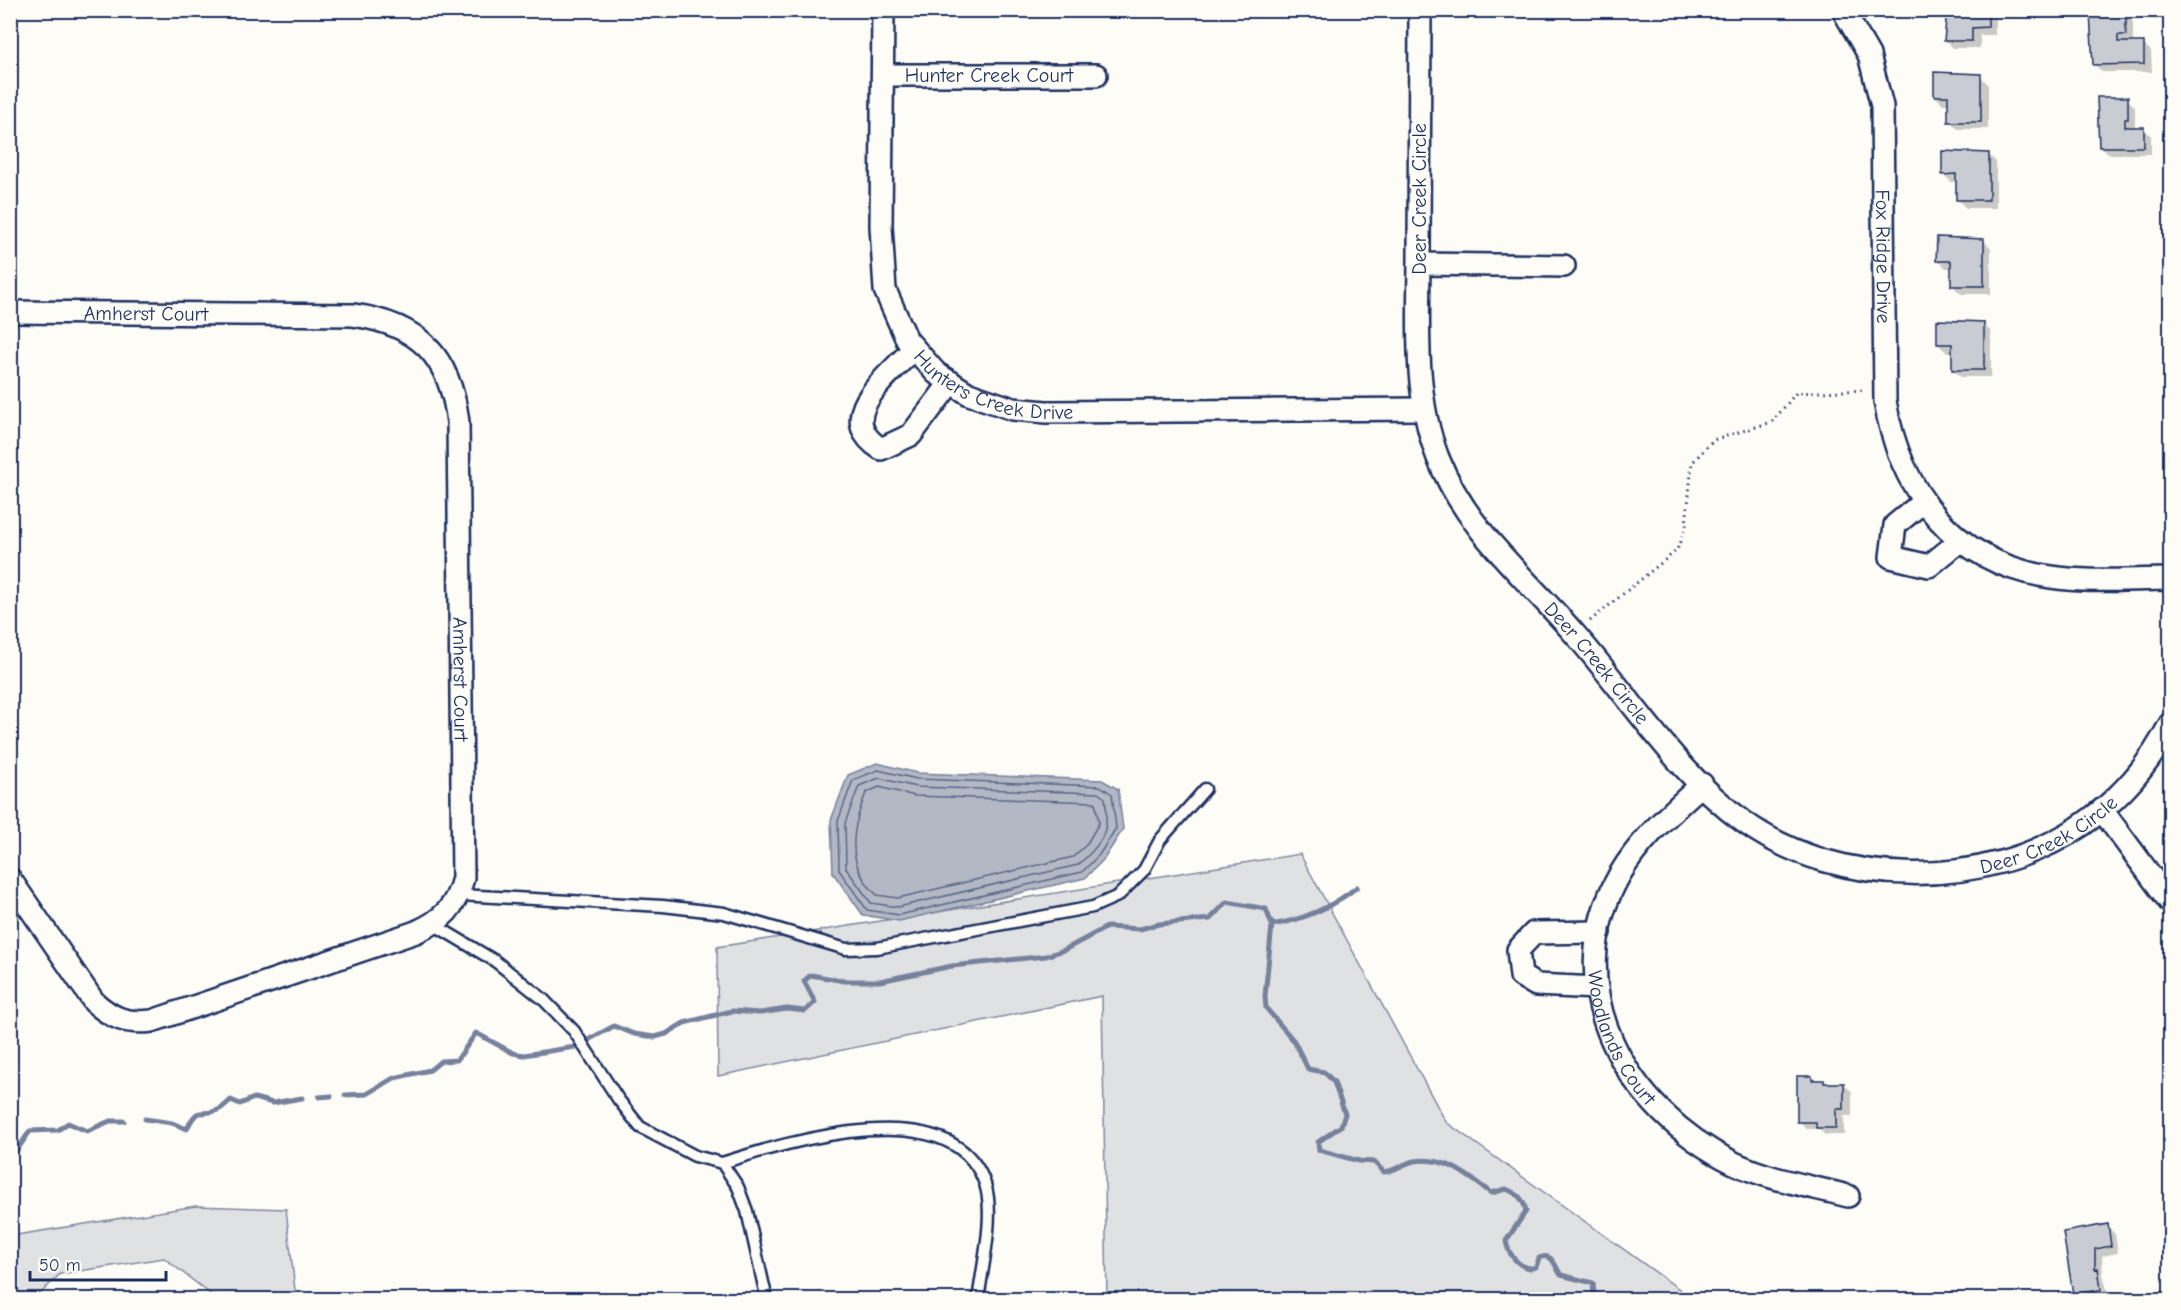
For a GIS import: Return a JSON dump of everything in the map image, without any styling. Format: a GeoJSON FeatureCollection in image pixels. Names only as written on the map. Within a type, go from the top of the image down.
{"type":"FeatureCollection","features":[{"type":"Feature","properties":{"kind":"street","name":"Hunters Creek Drive"},"geometry":{"type":"LineString","coordinates":[[883,10],[881,226],[885,290],[907,340],[936,373],[969,394],[1013,409],[1046,412],[1423,409]]}},
{"type":"Feature","properties":{"kind":"street","name":"Deer Creek Circle"},"geometry":{"type":"LineString","coordinates":[[1420,10],[1419,350],[1423,409],[1438,456],[1456,499],[1492,546],[1575,633],[1642,719],[1702,784],[1744,822],[1789,848],[1843,865],[1896,872],[1951,871],[2008,859],[2062,837],[2102,810],[2146,764],[2170,724]]}},
{"type":"Feature","properties":{"kind":"street","name":"Fox Ridge Drive"},"geometry":{"type":"LineString","coordinates":[[1842,10],[1869,55],[1882,106],[1884,389],[1890,429],[1898,456],[1923,502],[1961,540],[2005,565],[2051,577],[2170,579]]}},
{"type":"Feature","properties":{"kind":"street","name":"Hunter Creek Court"},"geometry":{"type":"LineString","coordinates":[[884,75],[1096,75]]}},
{"type":"Feature","properties":{"kind":"street"},"geometry":{"type":"LineString","coordinates":[[1419,264],[1564,266]]}},
{"type":"Feature","properties":{"kind":"street","name":"Amherst Court"},"geometry":{"type":"LineString","coordinates":[[10,312],[353,315],[393,324],[430,347],[450,385],[458,422],[464,801],[464,878],[459,895],[448,912],[433,924],[295,975],[152,1021],[136,1023],[108,1015],[94,1002],[10,879]]}},
{"type":"Feature","properties":{"kind":"street"},"geometry":{"type":"LineString","coordinates":[[914,348],[864,403],[859,422],[866,439],[881,449],[911,435],[951,382]]}},
{"type":"Feature","properties":{"kind":"street"},"geometry":{"type":"LineString","coordinates":[[1923,502],[1895,525],[1891,557],[1929,566],[1961,540]]}},
{"type":"Feature","properties":{"kind":"street","name":"Woodlands Court"},"geometry":{"type":"LineString","coordinates":[[1702,784],[1659,823],[1632,855],[1611,894],[1599,932],[1597,988],[1603,1017],[1618,1054],[1637,1085],[1675,1125],[1701,1144],[1763,1175],[1848,1196]]}},
{"type":"Feature","properties":{"kind":"street"},"geometry":{"type":"LineString","coordinates":[[2102,810],[2170,902]]}},
{"type":"Feature","properties":{"kind":"street"},"geometry":{"type":"LineString","coordinates":[[1597,988],[1536,985],[1521,976],[1518,950],[1534,933],[1599,932]]}},
{"type":"Feature","properties":{"kind":"lane"},"geometry":{"type":"LineString","coordinates":[[459,895],[663,906],[724,913],[846,949],[877,948],[1093,907],[1118,896],[1144,870],[1161,840],[1205,789]]}},
{"type":"Feature","properties":{"kind":"lane"},"geometry":{"type":"LineString","coordinates":[[433,924],[495,961],[543,999],[574,1031],[618,1100],[640,1127],[695,1156],[722,1163],[778,1144],[835,1133],[885,1130],[926,1133],[959,1148],[978,1170],[985,1185],[988,1203],[986,1248],[979,1294],[976,1299]]}},
{"type":"Feature","properties":{"kind":"lane"},"geometry":{"type":"LineString","coordinates":[[722,1163],[738,1187],[747,1211],[767,1299]]}},
{"type":"Feature","properties":{"kind":"path"},"geometry":{"type":"LineString","coordinates":[[1575,633],[1677,550],[1686,525],[1692,463],[1713,440],[1772,422],[1796,393],[1884,389]]}},
{"type":"Feature","properties":{"kind":"shaded area"},"geometry":{"type":"Polygon","coordinates":[[[1300,854],[1446,1122],[1693,1299],[1107,1299],[1102,996],[718,1076],[717,947],[1300,854]]]}},
{"type":"Feature","properties":{"kind":"shaded area"},"geometry":{"type":"Polygon","coordinates":[[[196,1206],[286,1209],[296,1299],[217,1299],[164,1258],[60,1274],[35,1299],[11,1299],[11,1236],[196,1206]]]}},
{"type":"Feature","properties":{"kind":"water"},"geometry":{"type":"Polygon","coordinates":[[[877,763],[917,773],[1102,780],[1118,789],[1123,829],[1104,859],[1085,878],[899,921],[863,915],[833,873],[831,820],[848,775],[877,763]]]}},
{"type":"Feature","properties":{"kind":"building"},"geometry":{"type":"Polygon","coordinates":[[[1947,10],[1988,10],[1988,27],[1972,28],[1972,41],[1944,41],[1947,10]]]}},
{"type":"Feature","properties":{"kind":"building"},"geometry":{"type":"Polygon","coordinates":[[[2090,13],[2126,13],[2126,35],[2118,35],[2118,42],[2144,42],[2144,64],[2093,65],[2090,13]]]}},
{"type":"Feature","properties":{"kind":"building"},"geometry":{"type":"Polygon","coordinates":[[[1934,72],[1981,74],[1981,122],[1948,122],[1948,96],[1934,96],[1934,72]]]}},
{"type":"Feature","properties":{"kind":"building"},"geometry":{"type":"Polygon","coordinates":[[[2097,97],[2128,97],[2128,119],[2125,119],[2125,127],[2144,127],[2144,147],[2099,147],[2097,97]]]}},
{"type":"Feature","properties":{"kind":"building"},"geometry":{"type":"Polygon","coordinates":[[[1942,151],[1989,153],[1989,200],[1956,200],[1956,174],[1942,175],[1942,151]]]}},
{"type":"Feature","properties":{"kind":"building"},"geometry":{"type":"Polygon","coordinates":[[[1937,237],[1984,239],[1984,286],[1951,286],[1951,261],[1936,261],[1937,237]]]}},
{"type":"Feature","properties":{"kind":"building"},"geometry":{"type":"Polygon","coordinates":[[[1937,320],[1984,322],[1984,370],[1952,370],[1952,344],[1937,344],[1937,320]]]}},
{"type":"Feature","properties":{"kind":"building"},"geometry":{"type":"Polygon","coordinates":[[[1797,1076],[1812,1076],[1812,1080],[1824,1080],[1824,1083],[1844,1083],[1844,1109],[1836,1109],[1836,1128],[1816,1128],[1816,1122],[1797,1122],[1797,1076]]]}},
{"type":"Feature","properties":{"kind":"building"},"geometry":{"type":"Polygon","coordinates":[[[2108,1224],[2111,1246],[2095,1249],[2095,1269],[2098,1268],[2101,1290],[2073,1294],[2063,1232],[2108,1224]]]}},
{"type":"Feature","properties":{"kind":"waterway"},"geometry":{"type":"LineString","coordinates":[[1272,925],[1317,912],[1338,901],[1357,887]]}},
{"type":"Feature","properties":{"kind":"waterway"},"geometry":{"type":"LineString","coordinates":[[588,1040],[614,1026],[634,1034],[655,1037],[666,1034],[684,1023],[732,1011],[760,1013],[787,1009],[805,1011],[815,1002],[804,981],[811,975],[844,981],[880,981],[952,966],[1046,956],[1064,950],[1107,927],[1140,929],[1159,924],[1210,919],[1227,902],[1266,909],[1272,925],[1265,996],[1266,1008],[1294,1041],[1308,1069],[1324,1072],[1334,1082],[1345,1114],[1341,1126],[1318,1142],[1319,1150],[1359,1161],[1374,1162],[1384,1172],[1415,1161],[1426,1160],[1447,1164],[1491,1193],[1506,1189],[1514,1193],[1522,1200],[1526,1211],[1506,1241],[1512,1256],[1520,1264],[1530,1268],[1536,1267],[1539,1258],[1551,1258],[1561,1275],[1593,1283],[1597,1300]]}},
{"type":"Feature","properties":{"kind":"waterway"},"geometry":{"type":"LineString","coordinates":[[345,1095],[367,1094],[394,1078],[430,1070],[441,1061],[457,1060],[476,1033],[513,1053],[524,1055],[575,1047]]}},
{"type":"Feature","properties":{"kind":"waterway"},"geometry":{"type":"LineString","coordinates":[[319,1097],[331,1096]]}},
{"type":"Feature","properties":{"kind":"waterway"},"geometry":{"type":"LineString","coordinates":[[145,1119],[172,1123],[187,1129],[198,1114],[218,1110],[231,1100],[240,1104],[254,1098],[273,1103],[302,1098]]}},
{"type":"Feature","properties":{"kind":"waterway"},"geometry":{"type":"LineString","coordinates":[[10,1160],[30,1131],[58,1130],[68,1123],[87,1131],[110,1121],[124,1121]]}}]}
